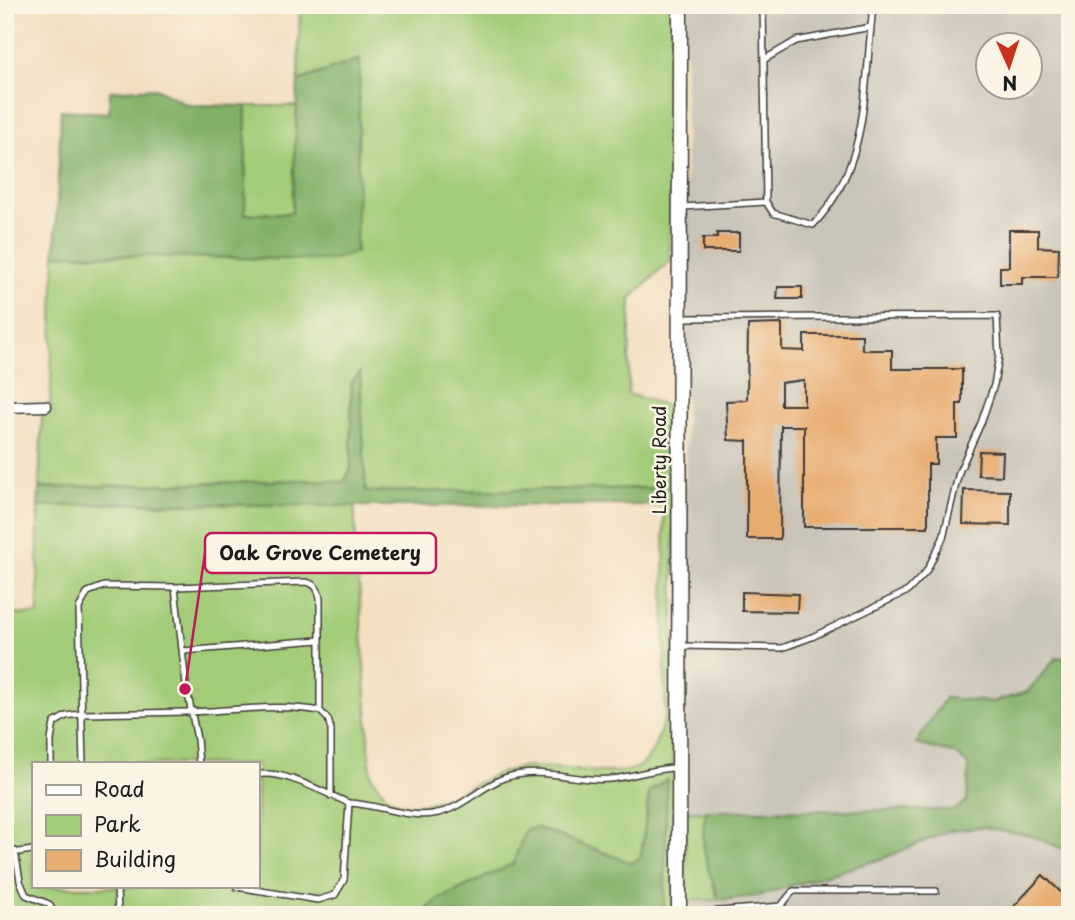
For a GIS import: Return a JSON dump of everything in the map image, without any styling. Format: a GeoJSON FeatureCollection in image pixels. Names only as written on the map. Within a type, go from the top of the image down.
{"type":"FeatureCollection","features":[{"type":"Feature","properties":{"kind":"street","name":"Liberty Road"},"geometry":{"type":"LineString","coordinates":[[679,915],[680,5]]}},
{"type":"Feature","properties":{"kind":"street"},"geometry":{"type":"LineString","coordinates":[[5,407],[46,406]]}},
{"type":"Feature","properties":{"kind":"lane"},"geometry":{"type":"LineString","coordinates":[[5,8],[26,5]]}},
{"type":"Feature","properties":{"kind":"lane"},"geometry":{"type":"LineString","coordinates":[[763,5],[766,202],[773,213],[813,225],[830,207],[852,164],[860,134],[873,5]]}},
{"type":"Feature","properties":{"kind":"lane"},"geometry":{"type":"LineString","coordinates":[[765,59],[796,41],[872,27]]}},
{"type":"Feature","properties":{"kind":"lane"},"geometry":{"type":"LineString","coordinates":[[679,208],[766,202]]}},
{"type":"Feature","properties":{"kind":"lane"},"geometry":{"type":"LineString","coordinates":[[678,318],[998,316],[999,356],[994,385],[981,423],[959,472],[943,538],[926,572],[908,591],[812,637],[782,648],[679,646]]}},
{"type":"Feature","properties":{"kind":"lane"},"geometry":{"type":"LineString","coordinates":[[83,762],[79,608],[82,598],[95,587],[314,584],[319,590],[320,598],[320,711]]}},
{"type":"Feature","properties":{"kind":"lane"},"geometry":{"type":"LineString","coordinates":[[175,587],[199,762]]}},
{"type":"Feature","properties":{"kind":"lane"},"geometry":{"type":"LineString","coordinates":[[183,651],[320,640]]}},
{"type":"Feature","properties":{"kind":"lane"},"geometry":{"type":"LineString","coordinates":[[51,762],[54,723],[66,716],[303,708],[320,711],[328,719],[331,730],[331,796]]}},
{"type":"Feature","properties":{"kind":"lane"},"geometry":{"type":"LineString","coordinates":[[259,775],[275,774],[349,803],[366,803],[421,815],[435,814],[451,808],[505,778],[529,773],[610,780],[666,768],[679,768]]}},
{"type":"Feature","properties":{"kind":"lane"},"geometry":{"type":"LineString","coordinates":[[243,888],[317,900],[335,895],[344,880],[349,803]]}},
{"type":"Feature","properties":{"kind":"lane"},"geometry":{"type":"LineString","coordinates":[[5,813],[5,853],[32,850]]}},
{"type":"Feature","properties":{"kind":"lane"},"geometry":{"type":"LineString","coordinates":[[15,851],[20,881],[26,895],[49,904],[55,915]]}},
{"type":"Feature","properties":{"kind":"lane"},"geometry":{"type":"LineString","coordinates":[[117,888],[118,915]]}},
{"type":"Feature","properties":{"kind":"lane"},"geometry":{"type":"LineString","coordinates":[[781,915],[781,906],[793,891],[936,891]]}},
{"type":"Feature","properties":{"kind":"lane"},"geometry":{"type":"LineString","coordinates":[[679,915],[781,906]]}},
{"type":"Feature","properties":{"kind":"shaded area"},"geometry":{"type":"Polygon","coordinates":[[[686,5],[1067,5],[1070,659],[1057,657],[1027,692],[993,702],[945,698],[956,754],[969,766],[967,800],[955,810],[685,811],[686,5]]]}},
{"type":"Feature","properties":{"kind":"shaded area"},"geometry":{"type":"Polygon","coordinates":[[[983,827],[1032,836],[1070,852],[1070,915],[673,915],[673,900],[719,900],[757,896],[884,858],[951,830],[983,827]]]}},
{"type":"Feature","properties":{"kind":"green space"},"geometry":{"type":"Polygon","coordinates":[[[300,5],[672,5],[670,261],[631,298],[628,394],[668,406],[674,488],[673,915],[664,915],[666,780],[649,792],[641,857],[631,863],[539,828],[526,829],[513,864],[439,899],[420,915],[5,915],[5,615],[38,614],[38,507],[118,503],[354,506],[371,775],[383,792],[397,803],[426,804],[453,795],[492,776],[521,768],[628,771],[644,763],[652,752],[665,717],[664,488],[365,492],[360,373],[351,383],[351,469],[344,482],[305,480],[39,488],[42,416],[50,414],[55,254],[332,260],[360,60],[298,81],[300,5]]]}},
{"type":"Feature","properties":{"kind":"green space"},"geometry":{"type":"Polygon","coordinates":[[[1067,5],[1070,5],[1068,305],[1067,5]]]}},
{"type":"Feature","properties":{"kind":"green space"},"geometry":{"type":"Polygon","coordinates":[[[360,59],[356,252],[332,260],[55,254],[61,110],[109,113],[110,91],[156,88],[188,105],[246,106],[245,214],[292,213],[298,81],[360,59]]]}},
{"type":"Feature","properties":{"kind":"green space"},"geometry":{"type":"Polygon","coordinates":[[[246,106],[297,106],[293,213],[245,214],[246,106]]]}},
{"type":"Feature","properties":{"kind":"green space"},"geometry":{"type":"Polygon","coordinates":[[[360,373],[366,492],[664,488],[664,505],[354,506],[118,503],[38,507],[39,488],[305,480],[344,482],[351,469],[351,383],[360,373]]]}},
{"type":"Feature","properties":{"kind":"green space"},"geometry":{"type":"Polygon","coordinates":[[[1057,657],[1070,659],[1070,852],[1032,836],[983,827],[951,830],[884,858],[757,896],[719,900],[705,856],[703,835],[706,811],[955,810],[967,800],[969,766],[956,754],[916,744],[945,698],[993,702],[1027,692],[1057,657]]]}},
{"type":"Feature","properties":{"kind":"green space"},"geometry":{"type":"Polygon","coordinates":[[[667,779],[664,915],[420,915],[439,899],[513,864],[526,829],[539,828],[631,863],[641,857],[649,792],[667,779]]]}},
{"type":"Feature","properties":{"kind":"green space"},"geometry":{"type":"Polygon","coordinates":[[[685,811],[706,811],[703,835],[705,856],[719,900],[686,900],[685,811]]]}},
{"type":"Feature","properties":{"kind":"building"},"geometry":{"type":"Polygon","coordinates":[[[1009,230],[1038,230],[1038,247],[1059,248],[1058,277],[1022,277],[1022,284],[1000,284],[1000,267],[1009,267],[1009,230]]]}},
{"type":"Feature","properties":{"kind":"building"},"geometry":{"type":"Polygon","coordinates":[[[717,233],[739,233],[739,251],[703,251],[703,238],[717,238],[717,233]]]}},
{"type":"Feature","properties":{"kind":"building"},"geometry":{"type":"Polygon","coordinates":[[[778,287],[802,287],[802,299],[777,299],[778,287]]]}},
{"type":"Feature","properties":{"kind":"building"},"geometry":{"type":"Polygon","coordinates":[[[782,324],[782,350],[804,351],[804,335],[862,335],[862,350],[892,350],[892,369],[962,369],[962,404],[957,404],[957,438],[936,438],[936,464],[928,464],[928,527],[804,527],[804,426],[781,426],[780,539],[747,539],[747,441],[728,440],[726,401],[747,400],[748,325],[782,324]],[[804,380],[781,383],[781,405],[804,405],[804,380]]]}},
{"type":"Feature","properties":{"kind":"building"},"geometry":{"type":"Polygon","coordinates":[[[979,451],[1003,452],[1002,476],[978,475],[979,451]]]}},
{"type":"Feature","properties":{"kind":"building"},"geometry":{"type":"Polygon","coordinates":[[[964,490],[1010,491],[1010,525],[963,524],[964,490]]]}},
{"type":"Feature","properties":{"kind":"building"},"geometry":{"type":"Polygon","coordinates":[[[742,592],[798,594],[797,612],[742,611],[742,592]]]}},
{"type":"Feature","properties":{"kind":"building"},"geometry":{"type":"Polygon","coordinates":[[[1043,875],[1066,897],[1067,915],[1006,915],[1043,875]]]}},
{"type":"Feature","properties":{"kind":"place","name":"Oak Grove Cemetery"},"geometry":{"type":"Point","coordinates":[185,689]}}]}
